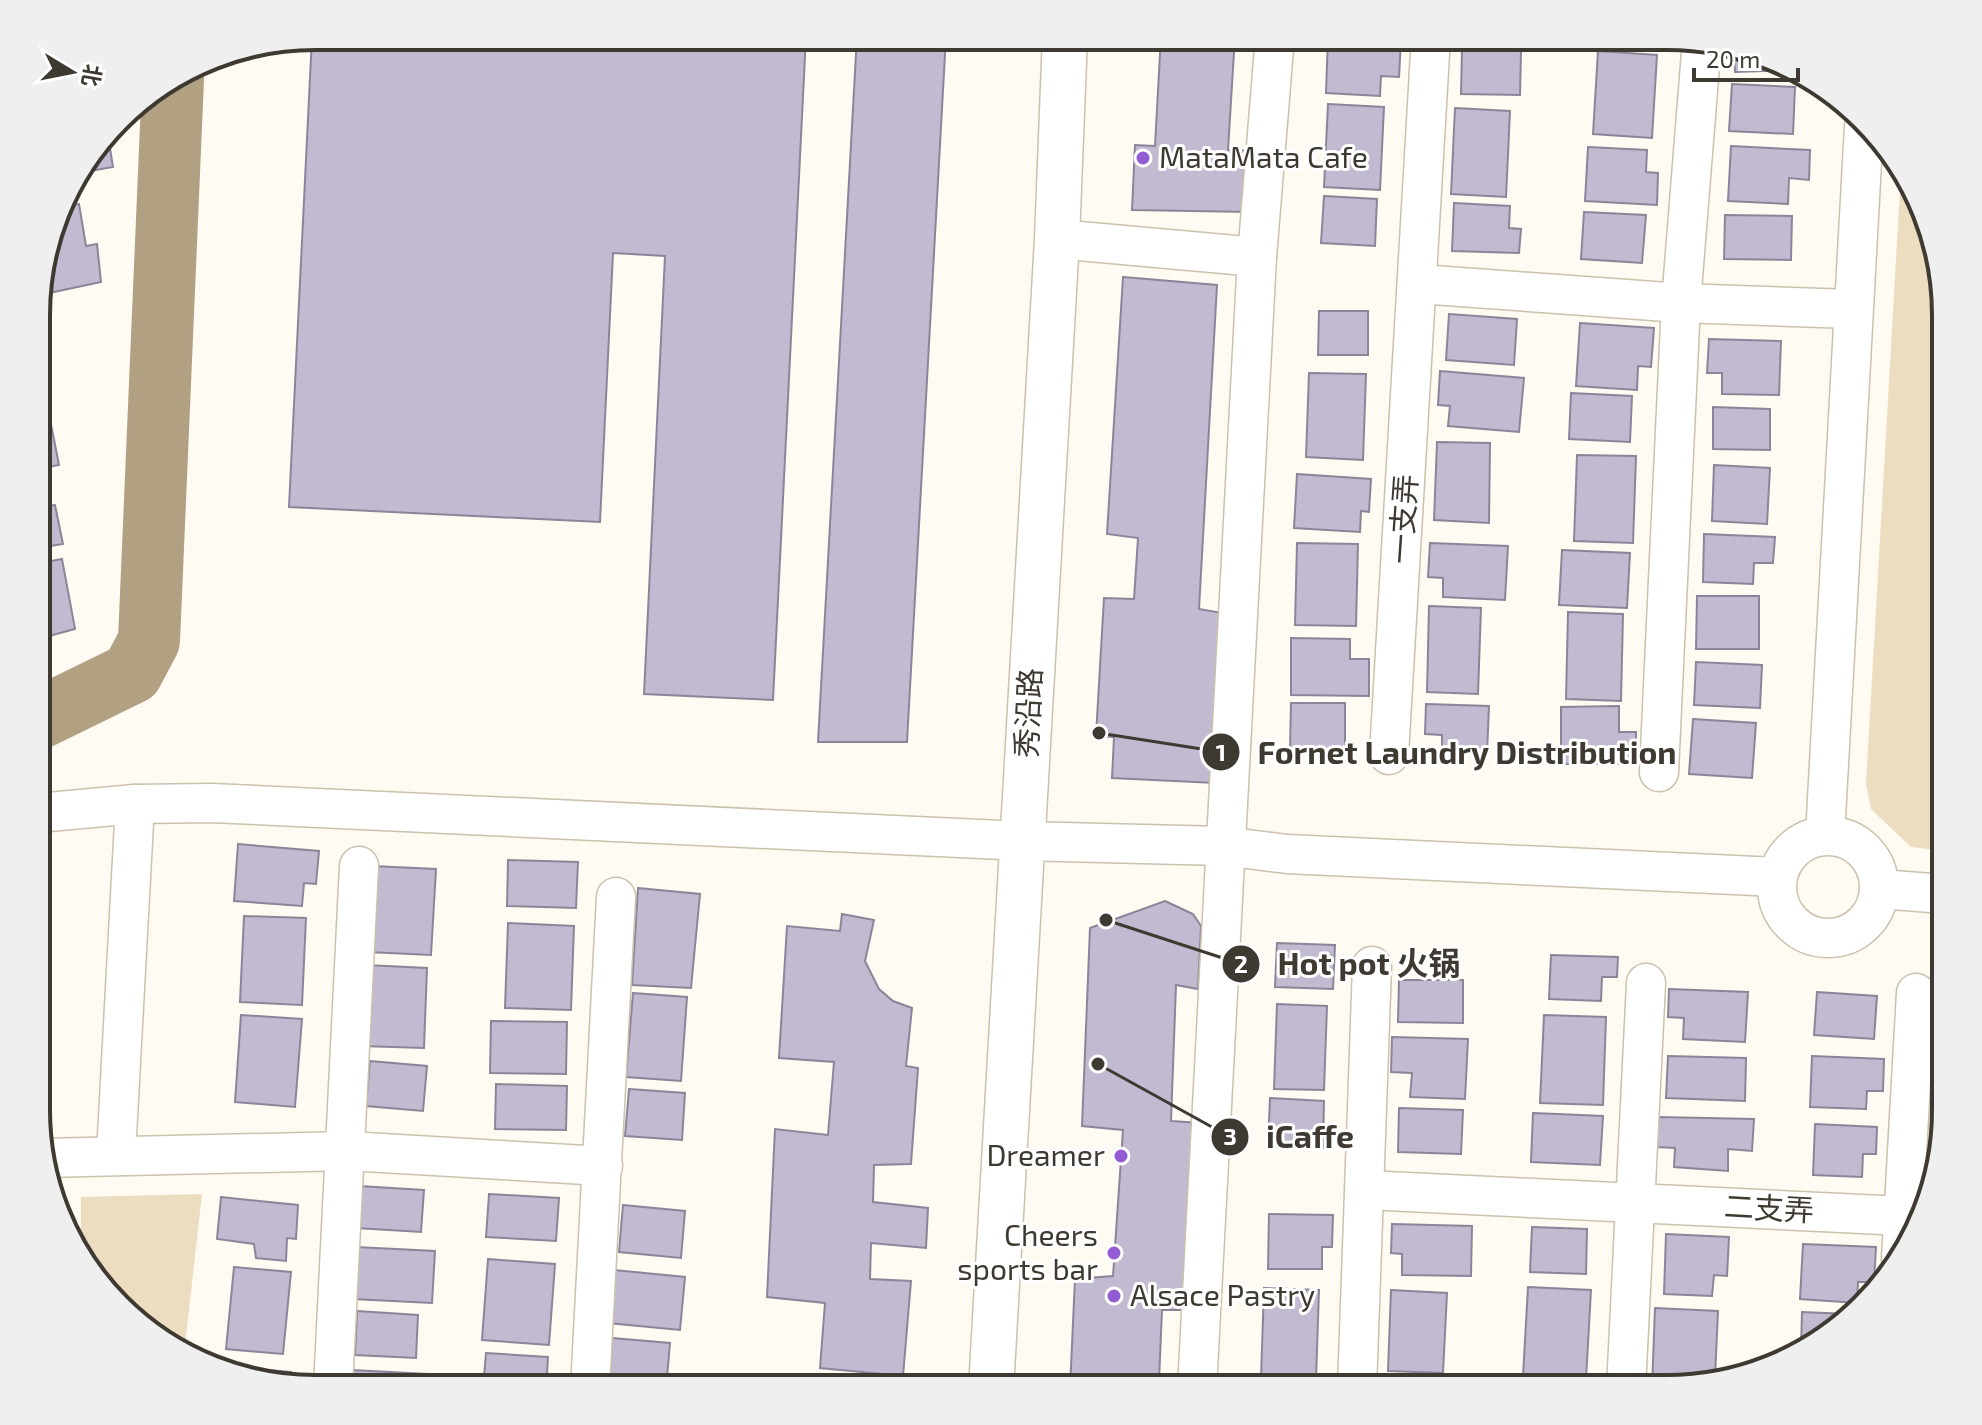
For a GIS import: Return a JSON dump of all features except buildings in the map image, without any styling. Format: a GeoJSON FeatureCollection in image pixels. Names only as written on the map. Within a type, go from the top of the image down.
{"type":"FeatureCollection","features":[{"type":"Feature","properties":{"kind":"main road","name":"秀沿路"},"geometry":{"type":"LineString","coordinates":[[992,1375],[1057,239],[1064,51]]}},
{"type":"Feature","properties":{"kind":"street"},"geometry":{"type":"LineString","coordinates":[[1198,1375],[1223,846],[1257,257],[1274,51]]}},
{"type":"Feature","properties":{"kind":"street","name":"一支弄"},"geometry":{"type":"LineString","coordinates":[[1389,755],[1430,51]]}},
{"type":"Feature","properties":{"kind":"street"},"geometry":{"type":"LineString","coordinates":[[1659,772],[1681,303],[1701,53]]}},
{"type":"Feature","properties":{"kind":"street"},"geometry":{"type":"LineString","coordinates":[[1825,836],[1863,138]]}},
{"type":"Feature","properties":{"kind":"street"},"geometry":{"type":"LineString","coordinates":[[1057,239],[1257,257]]}},
{"type":"Feature","properties":{"kind":"street"},"geometry":{"type":"LineString","coordinates":[[1419,284],[1681,303],[1852,309]]}},
{"type":"Feature","properties":{"kind":"street"},"geometry":{"type":"LineString","coordinates":[[51,812],[135,804],[212,803],[1022,841],[1223,846],[1287,854],[1777,877]]}},
{"type":"Feature","properties":{"kind":"street"},"geometry":{"type":"LineString","coordinates":[[116,1154],[135,804]]}},
{"type":"Feature","properties":{"kind":"street"},"geometry":{"type":"LineString","coordinates":[[1825,836],[1852,841],[1861,847],[1876,871],[1879,889],[1870,916],[1854,931],[1827,938],[1807,934],[1786,918],[1778,902],[1777,877],[1787,855],[1804,841],[1825,836]]}},
{"type":"Feature","properties":{"kind":"street"},"geometry":{"type":"LineString","coordinates":[[334,1374],[348,1151],[359,866]]}},
{"type":"Feature","properties":{"kind":"street"},"geometry":{"type":"LineString","coordinates":[[1879,889],[1931,893]]}},
{"type":"Feature","properties":{"kind":"street"},"geometry":{"type":"LineString","coordinates":[[591,1374],[616,897]]}},
{"type":"Feature","properties":{"kind":"street"},"geometry":{"type":"LineString","coordinates":[[1358,1375],[1372,966]]}},
{"type":"Feature","properties":{"kind":"street"},"geometry":{"type":"LineString","coordinates":[[1627,1375],[1646,983]]}},
{"type":"Feature","properties":{"kind":"street"},"geometry":{"type":"LineString","coordinates":[[1914,1205],[1916,993]]}},
{"type":"Feature","properties":{"kind":"street"},"geometry":{"type":"LineString","coordinates":[[54,1157],[348,1151],[603,1166]]}},
{"type":"Feature","properties":{"kind":"street","name":"二支弄"},"geometry":{"type":"LineString","coordinates":[[1366,1190],[1910,1216]]}},
{"type":"Feature","properties":{"kind":"shaded area"},"geometry":{"type":"Polygon","coordinates":[[[1900,190],[1923,246],[1931,298],[1931,849],[1911,847],[1871,809],[1866,784],[1900,190]]]}},
{"type":"Feature","properties":{"kind":"shaded area"},"geometry":{"type":"Polygon","coordinates":[[[202,1194],[185,1341],[154,1320],[105,1271],[81,1234],[81,1197],[202,1194]]]}},
{"type":"Feature","properties":{"kind":"waterway"},"geometry":{"type":"LineString","coordinates":[[50,713],[132,673],[149,641],[172,92]]}},
{"type":"Feature","properties":{"kind":"place","name":"MataMata Cafe"},"geometry":{"type":"Point","coordinates":[1143,158]}},
{"type":"Feature","properties":{"kind":"place","name":"Fornet Laundry Distribution"},"geometry":{"type":"Point","coordinates":[1099,733]}},
{"type":"Feature","properties":{"kind":"place","name":"Hot pot 火锅"},"geometry":{"type":"Point","coordinates":[1106,920]}},
{"type":"Feature","properties":{"kind":"place","name":"iCaffe"},"geometry":{"type":"Point","coordinates":[1098,1064]}},
{"type":"Feature","properties":{"kind":"place","name":"Dreamer"},"geometry":{"type":"Point","coordinates":[1121,1156]}},
{"type":"Feature","properties":{"kind":"place","name":"Cheers sports bar"},"geometry":{"type":"Point","coordinates":[1114,1253]}},
{"type":"Feature","properties":{"kind":"place","name":"Alsace Pastry"},"geometry":{"type":"Point","coordinates":[1114,1296]}}]}
